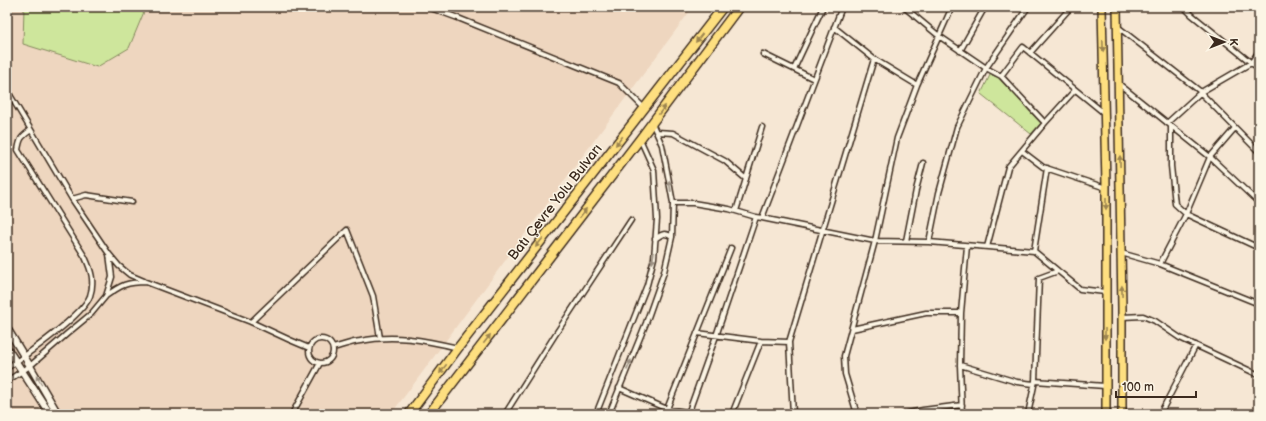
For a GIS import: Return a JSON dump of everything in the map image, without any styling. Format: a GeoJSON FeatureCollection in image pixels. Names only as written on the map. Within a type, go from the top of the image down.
{"type":"FeatureCollection","features":[{"type":"Feature","properties":{"kind":"highway","name":"Batı Çevre Yolu Bulvarı"},"geometry":{"type":"LineString","coordinates":[[409,414],[458,348],[722,7]]}},
{"type":"Feature","properties":{"kind":"highway","name":"Batı Çevre Yolu Bulvarı"},"geometry":{"type":"LineString","coordinates":[[429,414],[739,7]]}},
{"type":"Feature","properties":{"kind":"main road"},"geometry":{"type":"LineString","coordinates":[[1101,7],[1106,188],[1106,414]]}},
{"type":"Feature","properties":{"kind":"main road"},"geometry":{"type":"LineString","coordinates":[[1118,7],[1122,414]]}},
{"type":"Feature","properties":{"kind":"street"},"geometry":{"type":"LineString","coordinates":[[428,7],[619,83],[644,108]]}},
{"type":"Feature","properties":{"kind":"street"},"geometry":{"type":"LineString","coordinates":[[794,69],[823,7]]}},
{"type":"Feature","properties":{"kind":"street"},"geometry":{"type":"LineString","coordinates":[[762,218],[842,7]]}},
{"type":"Feature","properties":{"kind":"street"},"geometry":{"type":"LineString","coordinates":[[904,7],[960,51],[1001,76],[1045,123]]}},
{"type":"Feature","properties":{"kind":"street"},"geometry":{"type":"LineString","coordinates":[[857,414],[845,374],[844,356],[875,241],[897,138],[952,7]]}},
{"type":"Feature","properties":{"kind":"street"},"geometry":{"type":"LineString","coordinates":[[960,51],[985,7]]}},
{"type":"Feature","properties":{"kind":"street"},"geometry":{"type":"LineString","coordinates":[[929,242],[939,193],[957,127],[986,68],[1028,7]]}},
{"type":"Feature","properties":{"kind":"street"},"geometry":{"type":"LineString","coordinates":[[1030,53],[1071,7]]}},
{"type":"Feature","properties":{"kind":"street"},"geometry":{"type":"LineString","coordinates":[[1184,7],[1192,16],[1259,68]]}},
{"type":"Feature","properties":{"kind":"street"},"geometry":{"type":"LineString","coordinates":[[834,27],[874,58],[918,85]]}},
{"type":"Feature","properties":{"kind":"street"},"geometry":{"type":"LineString","coordinates":[[1118,27],[1201,92],[1259,152]]}},
{"type":"Feature","properties":{"kind":"street"},"geometry":{"type":"LineString","coordinates":[[1001,76],[1023,47],[1104,113]]}},
{"type":"Feature","properties":{"kind":"street"},"geometry":{"type":"LineString","coordinates":[[1166,123],[1201,92],[1251,63],[1259,51]]}},
{"type":"Feature","properties":{"kind":"street"},"geometry":{"type":"LineString","coordinates":[[763,54],[814,79]]}},
{"type":"Feature","properties":{"kind":"street"},"geometry":{"type":"LineString","coordinates":[[793,414],[789,342],[874,58]]}},
{"type":"Feature","properties":{"kind":"street"},"geometry":{"type":"LineString","coordinates":[[1119,83],[1166,123],[1210,157],[1259,203]]}},
{"type":"Feature","properties":{"kind":"street"},"geometry":{"type":"LineString","coordinates":[[7,90],[72,199],[109,254],[130,276],[251,322],[309,348]]}},
{"type":"Feature","properties":{"kind":"street"},"geometry":{"type":"LineString","coordinates":[[987,247],[1008,167],[1075,90]]}},
{"type":"Feature","properties":{"kind":"street"},"geometry":{"type":"LineString","coordinates":[[609,414],[646,323],[664,272],[672,237],[673,204],[662,145],[652,122]]}},
{"type":"Feature","properties":{"kind":"street"},"geometry":{"type":"LineString","coordinates":[[736,211],[762,127]]}},
{"type":"Feature","properties":{"kind":"street"},"geometry":{"type":"LineString","coordinates":[[1171,127],[1171,166],[1175,204],[1186,214],[1259,248]]}},
{"type":"Feature","properties":{"kind":"street"},"geometry":{"type":"LineString","coordinates":[[1160,264],[1186,214],[1210,157],[1235,128]]}},
{"type":"Feature","properties":{"kind":"street"},"geometry":{"type":"LineString","coordinates":[[7,368],[24,356],[86,305],[92,286],[91,271],[85,257],[18,150],[19,142],[22,137],[31,130]]}},
{"type":"Feature","properties":{"kind":"street"},"geometry":{"type":"LineString","coordinates":[[657,132],[673,132],[726,161],[746,179]]}},
{"type":"Feature","properties":{"kind":"street"},"geometry":{"type":"LineString","coordinates":[[596,414],[647,285],[654,258],[657,219],[654,170],[640,138]]}},
{"type":"Feature","properties":{"kind":"street"},"geometry":{"type":"LineString","coordinates":[[1022,151],[1043,167],[1106,188]]}},
{"type":"Feature","properties":{"kind":"street"},"geometry":{"type":"LineString","coordinates":[[906,241],[923,163]]}},
{"type":"Feature","properties":{"kind":"street"},"geometry":{"type":"LineString","coordinates":[[1034,251],[1047,168]]}},
{"type":"Feature","properties":{"kind":"street"},"geometry":{"type":"LineString","coordinates":[[72,199],[86,195],[132,202]]}},
{"type":"Feature","properties":{"kind":"street"},"geometry":{"type":"LineString","coordinates":[[673,204],[692,203],[736,211],[756,217],[875,241],[929,242],[1034,251],[1080,289],[1105,292]]}},
{"type":"Feature","properties":{"kind":"street"},"geometry":{"type":"LineString","coordinates":[[688,413],[716,336],[756,217]]}},
{"type":"Feature","properties":{"kind":"street"},"geometry":{"type":"LineString","coordinates":[[505,414],[631,220]]}},
{"type":"Feature","properties":{"kind":"street"},"geometry":{"type":"LineString","coordinates":[[251,322],[346,230],[373,296],[380,338]]}},
{"type":"Feature","properties":{"kind":"street"},"geometry":{"type":"LineString","coordinates":[[655,239],[664,234],[672,237]]}},
{"type":"Feature","properties":{"kind":"street"},"geometry":{"type":"LineString","coordinates":[[962,414],[960,365],[961,313],[967,246]]}},
{"type":"Feature","properties":{"kind":"street"},"geometry":{"type":"LineString","coordinates":[[665,414],[731,248]]}},
{"type":"Feature","properties":{"kind":"street"},"geometry":{"type":"LineString","coordinates":[[1121,252],[1160,264],[1259,304]]}},
{"type":"Feature","properties":{"kind":"street"},"geometry":{"type":"LineString","coordinates":[[106,296],[112,277],[109,254]]}},
{"type":"Feature","properties":{"kind":"street"},"geometry":{"type":"LineString","coordinates":[[1028,414],[1034,382],[1039,278],[1058,271]]}},
{"type":"Feature","properties":{"kind":"street"},"geometry":{"type":"LineString","coordinates":[[7,381],[23,372],[68,332],[91,314],[106,296],[118,287],[132,282],[146,282]]}},
{"type":"Feature","properties":{"kind":"street"},"geometry":{"type":"LineString","coordinates":[[852,329],[926,314],[961,313]]}},
{"type":"Feature","properties":{"kind":"street"},"geometry":{"type":"LineString","coordinates":[[1122,317],[1143,316],[1155,321],[1180,338],[1259,375]]}},
{"type":"Feature","properties":{"kind":"street"},"geometry":{"type":"LineString","coordinates":[[7,328],[58,414]]}},
{"type":"Feature","properties":{"kind":"street"},"geometry":{"type":"LineString","coordinates":[[697,333],[761,341],[789,342]]}},
{"type":"Feature","properties":{"kind":"street"},"geometry":{"type":"LineString","coordinates":[[333,348],[359,341],[380,338],[409,338],[430,341],[458,348]]}},
{"type":"Feature","properties":{"kind":"street"},"geometry":{"type":"LineString","coordinates":[[322,339],[329,342],[333,348],[333,356],[324,363],[312,360],[310,356],[309,348],[314,341],[322,339]]}},
{"type":"Feature","properties":{"kind":"street"},"geometry":{"type":"LineString","coordinates":[[732,414],[761,341]]}},
{"type":"Feature","properties":{"kind":"street"},"geometry":{"type":"LineString","coordinates":[[1160,414],[1196,345]]}},
{"type":"Feature","properties":{"kind":"street"},"geometry":{"type":"LineString","coordinates":[[7,348],[50,414]]}},
{"type":"Feature","properties":{"kind":"street"},"geometry":{"type":"LineString","coordinates":[[292,414],[320,363]]}},
{"type":"Feature","properties":{"kind":"street"},"geometry":{"type":"LineString","coordinates":[[960,365],[1017,382],[1106,386]]}},
{"type":"Feature","properties":{"kind":"street"},"geometry":{"type":"LineString","coordinates":[[619,388],[667,409],[699,414]]}},
{"type":"Feature","properties":{"kind":"street"},"geometry":{"type":"LineString","coordinates":[[904,414],[962,405]]}},
{"type":"Feature","properties":{"kind":"shaded area"},"geometry":{"type":"Polygon","coordinates":[[[7,7],[693,7],[391,414],[7,414],[7,7]]]}},
{"type":"Feature","properties":{"kind":"shaded area"},"geometry":{"type":"Polygon","coordinates":[[[954,409],[958,412],[958,414],[912,414],[922,412],[954,409]]]}},
{"type":"Feature","properties":{"kind":"green space"},"geometry":{"type":"Polygon","coordinates":[[[24,7],[146,7],[129,48],[97,67],[23,44],[24,7]]]}},
{"type":"Feature","properties":{"kind":"green space"},"geometry":{"type":"Polygon","coordinates":[[[990,75],[998,77],[1041,123],[1031,134],[981,94],[990,75]]]}}]}
